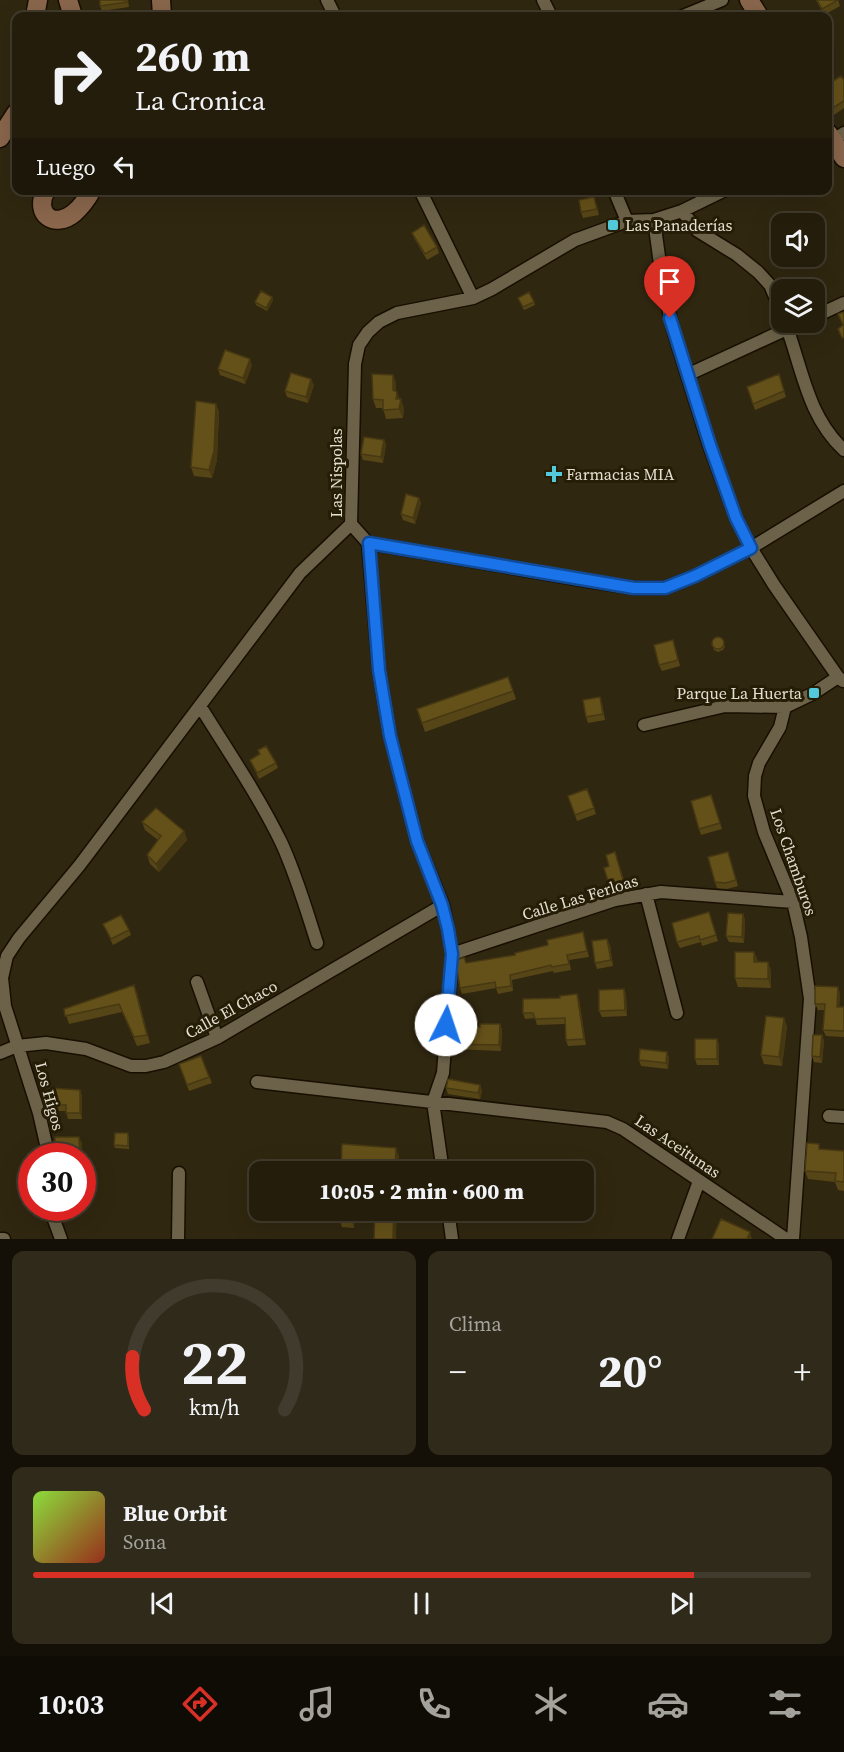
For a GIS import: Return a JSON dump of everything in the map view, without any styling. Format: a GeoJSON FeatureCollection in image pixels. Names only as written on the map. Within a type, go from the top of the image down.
{"type":"FeatureCollection","features":[{"type":"Feature","properties":{"kind":"street"},"geometry":{"type":"LineString","coordinates":[[693,12],[722,0]]}},
{"type":"Feature","properties":{"kind":"street"},"geometry":{"type":"LineString","coordinates":[[0,138],[12,119]]}},
{"type":"Feature","properties":{"kind":"street"},"geometry":{"type":"LineString","coordinates":[[833,137],[844,158]]}},
{"type":"Feature","properties":{"kind":"street"},"geometry":{"type":"LineString","coordinates":[[44,195],[42,210],[48,217],[59,220],[73,214],[89,195]]}},
{"type":"Feature","properties":{"kind":"street"},"geometry":{"type":"LineString","coordinates":[[422,195],[473,298]]}},
{"type":"Feature","properties":{"kind":"street"},"geometry":{"type":"LineString","coordinates":[[616,195],[627,221]]}},
{"type":"Feature","properties":{"kind":"street","name":"Las Nispolas"},"geometry":{"type":"LineString","coordinates":[[369,543],[351,524],[355,364],[359,345],[368,332],[379,322],[397,313],[473,298],[575,240],[627,221],[654,220],[682,211],[715,195]]}},
{"type":"Feature","properties":{"kind":"street"},"geometry":{"type":"LineString","coordinates":[[682,211],[698,231],[737,255],[758,272],[771,287]]}},
{"type":"Feature","properties":{"kind":"street"},"geometry":{"type":"LineString","coordinates":[[644,725],[725,706],[785,707],[841,679],[774,585],[736,518],[674,333],[663,286],[654,220]]}},
{"type":"Feature","properties":{"kind":"street"},"geometry":{"type":"LineString","coordinates":[[825,312],[844,303]]}},
{"type":"Feature","properties":{"kind":"street"},"geometry":{"type":"LineString","coordinates":[[687,375],[772,333]]}},
{"type":"Feature","properties":{"kind":"street"},"geometry":{"type":"LineString","coordinates":[[788,333],[816,414],[837,444],[844,450]]}},
{"type":"Feature","properties":{"kind":"street"},"geometry":{"type":"LineString","coordinates":[[441,1161],[433,1102],[443,1073],[452,954],[442,905],[417,841],[390,736],[379,670],[369,543],[634,588],[665,588],[751,548],[844,491]]}},
{"type":"Feature","properties":{"kind":"street","name":"Los Higos"},"geometry":{"type":"LineString","coordinates":[[46,1143],[39,1113],[5,1006],[2,978],[7,956],[19,938],[79,866],[300,573],[351,524]]}},
{"type":"Feature","properties":{"kind":"street"},"geometry":{"type":"LineString","coordinates":[[200,706],[257,796],[282,844],[316,943]]}},
{"type":"Feature","properties":{"kind":"street","name":"Los Chamburos"},"geometry":{"type":"LineString","coordinates":[[785,707],[780,727],[759,763],[755,776],[754,796],[764,832],[793,902],[801,937],[810,999],[793,1239]]}},
{"type":"Feature","properties":{"kind":"street","name":"Calle Las Ferloas"},"geometry":{"type":"LineString","coordinates":[[452,954],[615,900],[646,894],[661,892],[793,902]]}},
{"type":"Feature","properties":{"kind":"street"},"geometry":{"type":"LineString","coordinates":[[646,894],[677,1013]]}},
{"type":"Feature","properties":{"kind":"street","name":"Calle El Chaco"},"geometry":{"type":"LineString","coordinates":[[0,1053],[17,1046],[46,1043],[86,1049],[124,1064],[146,1066],[164,1062],[217,1038],[442,905]]}},
{"type":"Feature","properties":{"kind":"street"},"geometry":{"type":"LineString","coordinates":[[197,982],[217,1038]]}},
{"type":"Feature","properties":{"kind":"street","name":"Las Aceitunas"},"geometry":{"type":"LineString","coordinates":[[257,1082],[608,1122],[623,1129],[786,1239]]}},
{"type":"Feature","properties":{"kind":"street"},"geometry":{"type":"LineString","coordinates":[[828,1116],[844,1117]]}},
{"type":"Feature","properties":{"kind":"street"},"geometry":{"type":"LineString","coordinates":[[178,1239],[179,1173]]}},
{"type":"Feature","properties":{"kind":"street"},"geometry":{"type":"LineString","coordinates":[[678,1239],[699,1181]]}},
{"type":"Feature","properties":{"kind":"street"},"geometry":{"type":"LineString","coordinates":[[54,1221],[61,1239]]}},
{"type":"Feature","properties":{"kind":"street"},"geometry":{"type":"LineString","coordinates":[[450,1221],[452,1239]]}},
{"type":"Feature","properties":{"kind":"building"},"geometry":{"type":"Polygon","coordinates":[[[100,0],[126,0],[127,2],[100,6],[100,0]]]}},
{"type":"Feature","properties":{"kind":"building"},"geometry":{"type":"Polygon","coordinates":[[[817,0],[838,0],[822,9],[817,0]]]}},
{"type":"Feature","properties":{"kind":"building"},"geometry":{"type":"Polygon","coordinates":[[[841,76],[844,80],[844,101],[832,108],[832,82],[841,76]]]}},
{"type":"Feature","properties":{"kind":"building"},"geometry":{"type":"Polygon","coordinates":[[[594,197],[597,209],[581,212],[579,200],[594,197]]]}},
{"type":"Feature","properties":{"kind":"building"},"geometry":{"type":"Polygon","coordinates":[[[424,225],[437,247],[425,254],[412,233],[424,225]]]}},
{"type":"Feature","properties":{"kind":"building"},"geometry":{"type":"Polygon","coordinates":[[[261,291],[272,297],[266,308],[255,302],[261,291]]]}},
{"type":"Feature","properties":{"kind":"building"},"geometry":{"type":"Polygon","coordinates":[[[529,292],[534,302],[523,307],[518,298],[529,292]]]}},
{"type":"Feature","properties":{"kind":"building"},"geometry":{"type":"Polygon","coordinates":[[[844,312],[844,337],[842,338],[838,329],[843,325],[838,314],[844,312]]]}},
{"type":"Feature","properties":{"kind":"building"},"geometry":{"type":"Polygon","coordinates":[[[225,350],[250,359],[243,378],[218,369],[225,350]]]}},
{"type":"Feature","properties":{"kind":"building"},"geometry":{"type":"Polygon","coordinates":[[[291,373],[311,379],[306,397],[285,391],[291,373]]]}},
{"type":"Feature","properties":{"kind":"building"},"geometry":{"type":"Polygon","coordinates":[[[372,374],[393,375],[393,390],[397,392],[396,399],[401,399],[399,409],[383,410],[383,400],[373,399],[372,374]]]}},
{"type":"Feature","properties":{"kind":"building"},"geometry":{"type":"Polygon","coordinates":[[[779,374],[784,391],[753,404],[747,387],[779,374]]]}},
{"type":"Feature","properties":{"kind":"building"},"geometry":{"type":"Polygon","coordinates":[[[196,401],[216,404],[214,451],[209,470],[191,467],[196,401]]]}},
{"type":"Feature","properties":{"kind":"building"},"geometry":{"type":"Polygon","coordinates":[[[364,437],[384,440],[381,457],[361,454],[364,437]]]}},
{"type":"Feature","properties":{"kind":"building"},"geometry":{"type":"Polygon","coordinates":[[[406,494],[419,498],[413,518],[401,514],[406,494]]]}},
{"type":"Feature","properties":{"kind":"building"},"geometry":{"type":"Polygon","coordinates":[[[718,637],[724,643],[718,649],[712,643],[718,637]]]}},
{"type":"Feature","properties":{"kind":"building"},"geometry":{"type":"Polygon","coordinates":[[[673,640],[678,660],[659,665],[654,645],[673,640]]]}},
{"type":"Feature","properties":{"kind":"building"},"geometry":{"type":"Polygon","coordinates":[[[508,677],[513,691],[422,723],[417,709],[508,677]]]}},
{"type":"Feature","properties":{"kind":"building"},"geometry":{"type":"Polygon","coordinates":[[[600,697],[603,714],[586,717],[583,700],[600,697]]]}},
{"type":"Feature","properties":{"kind":"building"},"geometry":{"type":"Polygon","coordinates":[[[266,746],[276,763],[257,773],[250,760],[260,754],[258,750],[266,746]]]}},
{"type":"Feature","properties":{"kind":"building"},"geometry":{"type":"Polygon","coordinates":[[[587,789],[594,808],[575,815],[568,796],[587,789]]]}},
{"type":"Feature","properties":{"kind":"building"},"geometry":{"type":"Polygon","coordinates":[[[711,795],[720,823],[699,829],[691,801],[711,795]]]}},
{"type":"Feature","properties":{"kind":"building"},"geometry":{"type":"Polygon","coordinates":[[[156,808],[184,831],[156,864],[147,855],[161,836],[142,822],[156,808]]]}},
{"type":"Feature","properties":{"kind":"building"},"geometry":{"type":"Polygon","coordinates":[[[615,852],[623,880],[615,883],[613,879],[608,881],[604,868],[609,866],[606,855],[615,852]]]}},
{"type":"Feature","properties":{"kind":"building"},"geometry":{"type":"Polygon","coordinates":[[[728,852],[736,880],[725,883],[715,882],[708,857],[728,852]]]}},
{"type":"Feature","properties":{"kind":"building"},"geometry":{"type":"Polygon","coordinates":[[[709,912],[716,935],[700,940],[699,936],[677,942],[672,923],[709,912]]]}},
{"type":"Feature","properties":{"kind":"building"},"geometry":{"type":"Polygon","coordinates":[[[728,913],[743,914],[742,937],[726,936],[728,913]]]}},
{"type":"Feature","properties":{"kind":"building"},"geometry":{"type":"Polygon","coordinates":[[[121,915],[129,930],[111,939],[103,924],[121,915]]]}},
{"type":"Feature","properties":{"kind":"building"},"geometry":{"type":"Polygon","coordinates":[[[583,932],[587,951],[567,955],[569,964],[552,967],[551,965],[510,975],[511,986],[496,988],[495,982],[460,988],[457,960],[464,957],[466,963],[515,955],[515,953],[548,945],[547,940],[583,932]]]}},
{"type":"Feature","properties":{"kind":"building"},"geometry":{"type":"Polygon","coordinates":[[[607,939],[611,960],[595,963],[592,941],[607,939]]]}},
{"type":"Feature","properties":{"kind":"building"},"geometry":{"type":"Polygon","coordinates":[[[735,952],[754,952],[754,962],[768,962],[768,979],[735,978],[735,952]]]}},
{"type":"Feature","properties":{"kind":"building"},"geometry":{"type":"Polygon","coordinates":[[[134,985],[147,1035],[134,1037],[119,1004],[65,1016],[64,1009],[134,985]]]}},
{"type":"Feature","properties":{"kind":"building"},"geometry":{"type":"Polygon","coordinates":[[[815,986],[838,987],[837,1007],[844,1007],[844,1031],[823,1030],[825,1004],[815,1004],[815,986]]]}},
{"type":"Feature","properties":{"kind":"building"},"geometry":{"type":"Polygon","coordinates":[[[624,989],[625,1010],[599,1011],[599,990],[624,989]]]}},
{"type":"Feature","properties":{"kind":"building"},"geometry":{"type":"Polygon","coordinates":[[[577,994],[584,1039],[566,1040],[565,1018],[535,1019],[533,1013],[523,1013],[523,999],[560,998],[560,996],[577,994]]]}},
{"type":"Feature","properties":{"kind":"building"},"geometry":{"type":"Polygon","coordinates":[[[766,1016],[784,1018],[779,1057],[761,1055],[766,1016]]]}},
{"type":"Feature","properties":{"kind":"building"},"geometry":{"type":"Polygon","coordinates":[[[480,1024],[500,1024],[499,1045],[451,1044],[452,1026],[480,1027],[480,1024]]]}},
{"type":"Feature","properties":{"kind":"building"},"geometry":{"type":"Polygon","coordinates":[[[813,1035],[822,1035],[820,1057],[812,1056],[813,1035]]]}},
{"type":"Feature","properties":{"kind":"building"},"geometry":{"type":"Polygon","coordinates":[[[695,1039],[717,1039],[717,1059],[695,1059],[695,1039]]]}},
{"type":"Feature","properties":{"kind":"building"},"geometry":{"type":"Polygon","coordinates":[[[640,1049],[667,1052],[666,1063],[639,1060],[640,1049]]]}},
{"type":"Feature","properties":{"kind":"building"},"geometry":{"type":"Polygon","coordinates":[[[201,1056],[209,1077],[187,1085],[179,1064],[201,1056]]]}},
{"type":"Feature","properties":{"kind":"building"},"geometry":{"type":"Polygon","coordinates":[[[448,1079],[480,1085],[478,1093],[446,1088],[448,1079]]]}},
{"type":"Feature","properties":{"kind":"building"},"geometry":{"type":"Polygon","coordinates":[[[50,1088],[80,1090],[80,1113],[66,1113],[66,1105],[51,1105],[50,1088]]]}},
{"type":"Feature","properties":{"kind":"building"},"geometry":{"type":"Polygon","coordinates":[[[115,1133],[128,1133],[128,1146],[114,1145],[115,1133]]]}},
{"type":"Feature","properties":{"kind":"building"},"geometry":{"type":"Polygon","coordinates":[[[55,1137],[79,1137],[79,1143],[55,1143],[55,1137]]]}},
{"type":"Feature","properties":{"kind":"building"},"geometry":{"type":"Polygon","coordinates":[[[807,1143],[819,1144],[819,1149],[844,1151],[844,1182],[835,1181],[836,1173],[805,1171],[807,1143]]]}},
{"type":"Feature","properties":{"kind":"building"},"geometry":{"type":"Polygon","coordinates":[[[342,1144],[396,1148],[395,1161],[341,1161],[342,1144]]]}},
{"type":"Feature","properties":{"kind":"building"},"geometry":{"type":"Polygon","coordinates":[[[721,1219],[750,1232],[747,1239],[712,1239],[721,1219]]]}},
{"type":"Feature","properties":{"kind":"building"},"geometry":{"type":"Polygon","coordinates":[[[375,1221],[394,1221],[393,1239],[374,1239],[375,1221]]]}},
{"type":"Feature","properties":{"kind":"place","name":"Las Panaderías"},"geometry":{"type":"Point","coordinates":[613,225]}},
{"type":"Feature","properties":{"kind":"place","name":"Farmacias MIA"},"geometry":{"type":"Point","coordinates":[554,474]}},
{"type":"Feature","properties":{"kind":"place","name":"Parque La Huerta"},"geometry":{"type":"Point","coordinates":[814,693]}},
{"type":"Feature","properties":{"kind":"route"},"geometry":{"type":"LineString","coordinates":[[446,1025],[452,954],[442,905],[417,841],[390,736],[379,670],[369,543],[634,588],[665,588],[751,548],[736,518],[710,445],[670,318]]}}]}
